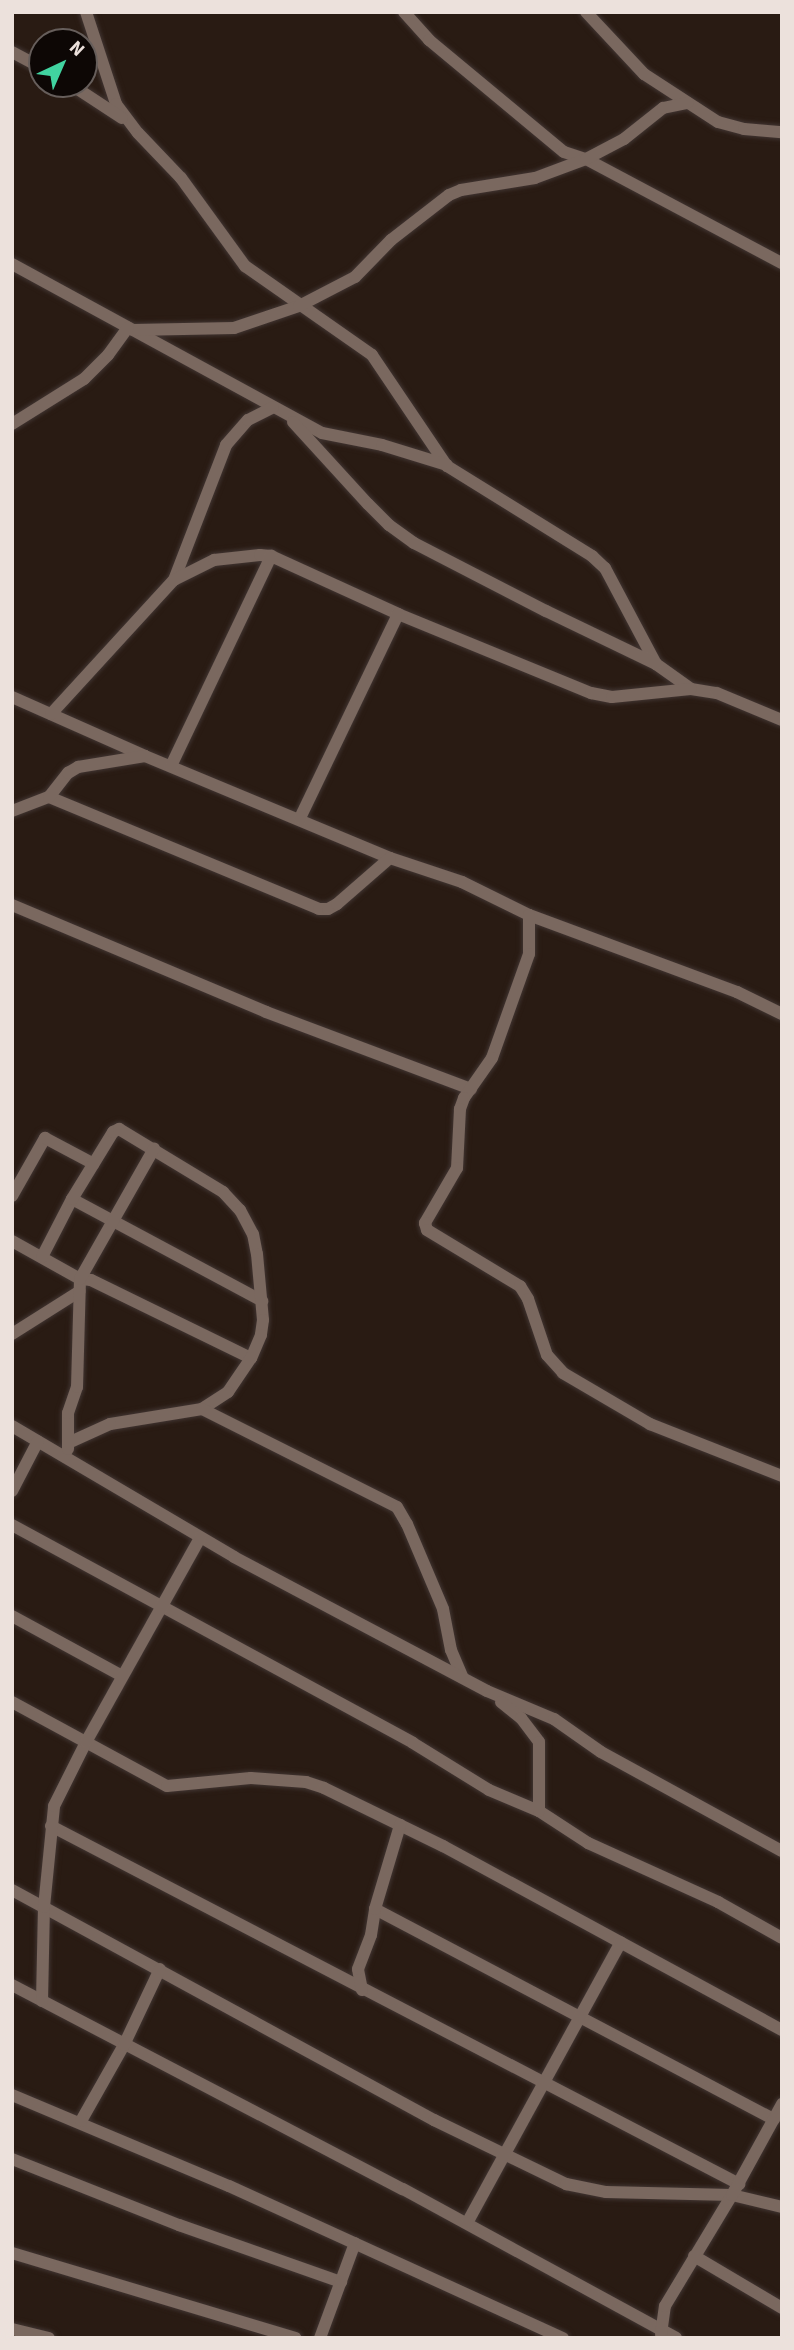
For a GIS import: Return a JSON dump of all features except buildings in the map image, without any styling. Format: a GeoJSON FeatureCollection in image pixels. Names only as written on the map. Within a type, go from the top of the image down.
{"type":"FeatureCollection","features":[{"type":"Feature","properties":{"kind":"street"},"geometry":{"type":"LineString","coordinates":[[86,12],[116,104],[130,123],[181,178],[245,266],[372,355],[447,466]]}},
{"type":"Feature","properties":{"kind":"street"},"geometry":{"type":"LineString","coordinates":[[404,12],[429,40],[477,77],[546,140],[564,152],[586,159],[782,263]]}},
{"type":"Feature","properties":{"kind":"street"},"geometry":{"type":"LineString","coordinates":[[586,12],[632,64],[687,103],[726,125],[782,132]]}},
{"type":"Feature","properties":{"kind":"street"},"geometry":{"type":"LineString","coordinates":[[12,52],[28,61]]}},
{"type":"Feature","properties":{"kind":"street"},"geometry":{"type":"LineString","coordinates":[[92,98],[130,123]]}},
{"type":"Feature","properties":{"kind":"street"},"geometry":{"type":"LineString","coordinates":[[130,328],[182,331],[234,328],[299,306],[355,277],[391,240],[449,195],[461,190],[535,178],[586,159],[624,139],[663,108],[687,103]]}},
{"type":"Feature","properties":{"kind":"street"},"geometry":{"type":"LineString","coordinates":[[12,264],[322,433],[382,445],[447,466],[592,556],[605,568],[656,664]]}},
{"type":"Feature","properties":{"kind":"street"},"geometry":{"type":"LineString","coordinates":[[12,424],[90,374],[130,328]]}},
{"type":"Feature","properties":{"kind":"street"},"geometry":{"type":"LineString","coordinates":[[51,714],[174,580],[226,445],[248,420],[274,407]]}},
{"type":"Feature","properties":{"kind":"street"},"geometry":{"type":"LineString","coordinates":[[285,414],[389,525],[414,542],[546,611],[656,664],[691,689]]}},
{"type":"Feature","properties":{"kind":"street"},"geometry":{"type":"LineString","coordinates":[[174,580],[214,561],[240,556],[271,556],[398,614],[591,694],[612,697],[691,689],[717,693],[782,720]]}},
{"type":"Feature","properties":{"kind":"street"},"geometry":{"type":"LineString","coordinates":[[170,766],[271,556]]}},
{"type":"Feature","properties":{"kind":"street"},"geometry":{"type":"LineString","coordinates":[[300,818],[398,614]]}},
{"type":"Feature","properties":{"kind":"street"},"geometry":{"type":"LineString","coordinates":[[12,697],[145,756],[300,818],[390,858],[462,883],[529,915],[737,992],[782,1014]]}},
{"type":"Feature","properties":{"kind":"street"},"geometry":{"type":"LineString","coordinates":[[12,811],[48,797],[68,773],[78,767],[145,756]]}},
{"type":"Feature","properties":{"kind":"street"},"geometry":{"type":"LineString","coordinates":[[48,797],[319,909],[328,909],[337,904],[390,858]]}},
{"type":"Feature","properties":{"kind":"street"},"geometry":{"type":"LineString","coordinates":[[12,905],[266,1012],[471,1089]]}},
{"type":"Feature","properties":{"kind":"street"},"geometry":{"type":"LineString","coordinates":[[529,915],[529,954],[500,1041],[460,1109],[457,1168],[425,1223],[426,1230],[520,1286],[528,1299],[547,1355],[563,1373],[650,1424],[782,1476]]}},
{"type":"Feature","properties":{"kind":"street"},"geometry":{"type":"LineString","coordinates":[[42,1257],[72,1199],[113,1132],[119,1129],[223,1192],[240,1210],[253,1234],[257,1254],[262,1301],[261,1335],[251,1358],[228,1392],[202,1409],[110,1423],[68,1443]]}},
{"type":"Feature","properties":{"kind":"street"},"geometry":{"type":"LineString","coordinates":[[12,1196],[45,1138],[94,1164]]}},
{"type":"Feature","properties":{"kind":"street"},"geometry":{"type":"LineString","coordinates":[[69,1460],[68,1413],[77,1387],[80,1285],[154,1149]]}},
{"type":"Feature","properties":{"kind":"street"},"geometry":{"type":"LineString","coordinates":[[72,1199],[262,1301]]}},
{"type":"Feature","properties":{"kind":"street"},"geometry":{"type":"LineString","coordinates":[[12,1241],[42,1257],[80,1285]]}},
{"type":"Feature","properties":{"kind":"street"},"geometry":{"type":"LineString","coordinates":[[15,1330],[91,1280],[251,1358]]}},
{"type":"Feature","properties":{"kind":"street"},"geometry":{"type":"LineString","coordinates":[[202,1409],[397,1507],[403,1515],[443,1609],[451,1650],[463,1678]]}},
{"type":"Feature","properties":{"kind":"street"},"geometry":{"type":"LineString","coordinates":[[12,1426],[200,1538],[487,1691],[554,1719],[601,1752],[782,1851]]}},
{"type":"Feature","properties":{"kind":"street"},"geometry":{"type":"LineString","coordinates":[[12,1491],[37,1441]]}},
{"type":"Feature","properties":{"kind":"street"},"geometry":{"type":"LineString","coordinates":[[12,1525],[413,1743],[489,1790],[539,1811],[588,1843],[708,1897],[782,1938]]}},
{"type":"Feature","properties":{"kind":"street"},"geometry":{"type":"LineString","coordinates":[[42,2001],[44,1908],[54,1806],[160,1606],[200,1538]]}},
{"type":"Feature","properties":{"kind":"street"},"geometry":{"type":"LineString","coordinates":[[12,1616],[122,1676]]}},
{"type":"Feature","properties":{"kind":"street"},"geometry":{"type":"LineString","coordinates":[[487,1691],[521,1718],[539,1742],[539,1811]]}},
{"type":"Feature","properties":{"kind":"street"},"geometry":{"type":"LineString","coordinates":[[12,1702],[167,1786],[225,1778],[306,1782],[400,1825],[621,1941],[782,2030]]}},
{"type":"Feature","properties":{"kind":"street"},"geometry":{"type":"LineString","coordinates":[[362,1990],[358,1969],[371,1935],[375,1909],[400,1825]]}},
{"type":"Feature","properties":{"kind":"street"},"geometry":{"type":"LineString","coordinates":[[51,1826],[542,2084],[736,2190],[782,2207]]}},
{"type":"Feature","properties":{"kind":"street"},"geometry":{"type":"LineString","coordinates":[[12,1890],[422,2114],[582,2190],[736,2190]]}},
{"type":"Feature","properties":{"kind":"street"},"geometry":{"type":"LineString","coordinates":[[375,1909],[774,2119]]}},
{"type":"Feature","properties":{"kind":"street"},"geometry":{"type":"LineString","coordinates":[[467,2223],[621,1941]]}},
{"type":"Feature","properties":{"kind":"street"},"geometry":{"type":"LineString","coordinates":[[81,2122],[124,2045],[160,1969]]}},
{"type":"Feature","properties":{"kind":"street"},"geometry":{"type":"LineString","coordinates":[[12,1985],[467,2223],[662,2334],[676,2338]]}},
{"type":"Feature","properties":{"kind":"street"},"geometry":{"type":"LineString","coordinates":[[12,2095],[81,2122],[563,2338]]}},
{"type":"Feature","properties":{"kind":"street"},"geometry":{"type":"LineString","coordinates":[[662,2334],[665,2306],[736,2190],[782,2105]]}},
{"type":"Feature","properties":{"kind":"street"},"geometry":{"type":"LineString","coordinates":[[12,2159],[179,2225],[341,2282]]}},
{"type":"Feature","properties":{"kind":"street"},"geometry":{"type":"LineString","coordinates":[[320,2338],[355,2243]]}},
{"type":"Feature","properties":{"kind":"street"},"geometry":{"type":"LineString","coordinates":[[12,2253],[296,2338]]}},
{"type":"Feature","properties":{"kind":"street"},"geometry":{"type":"LineString","coordinates":[[694,2256],[782,2308]]}},
{"type":"Feature","properties":{"kind":"street"},"geometry":{"type":"LineString","coordinates":[[12,2329],[49,2338]]}}]}
